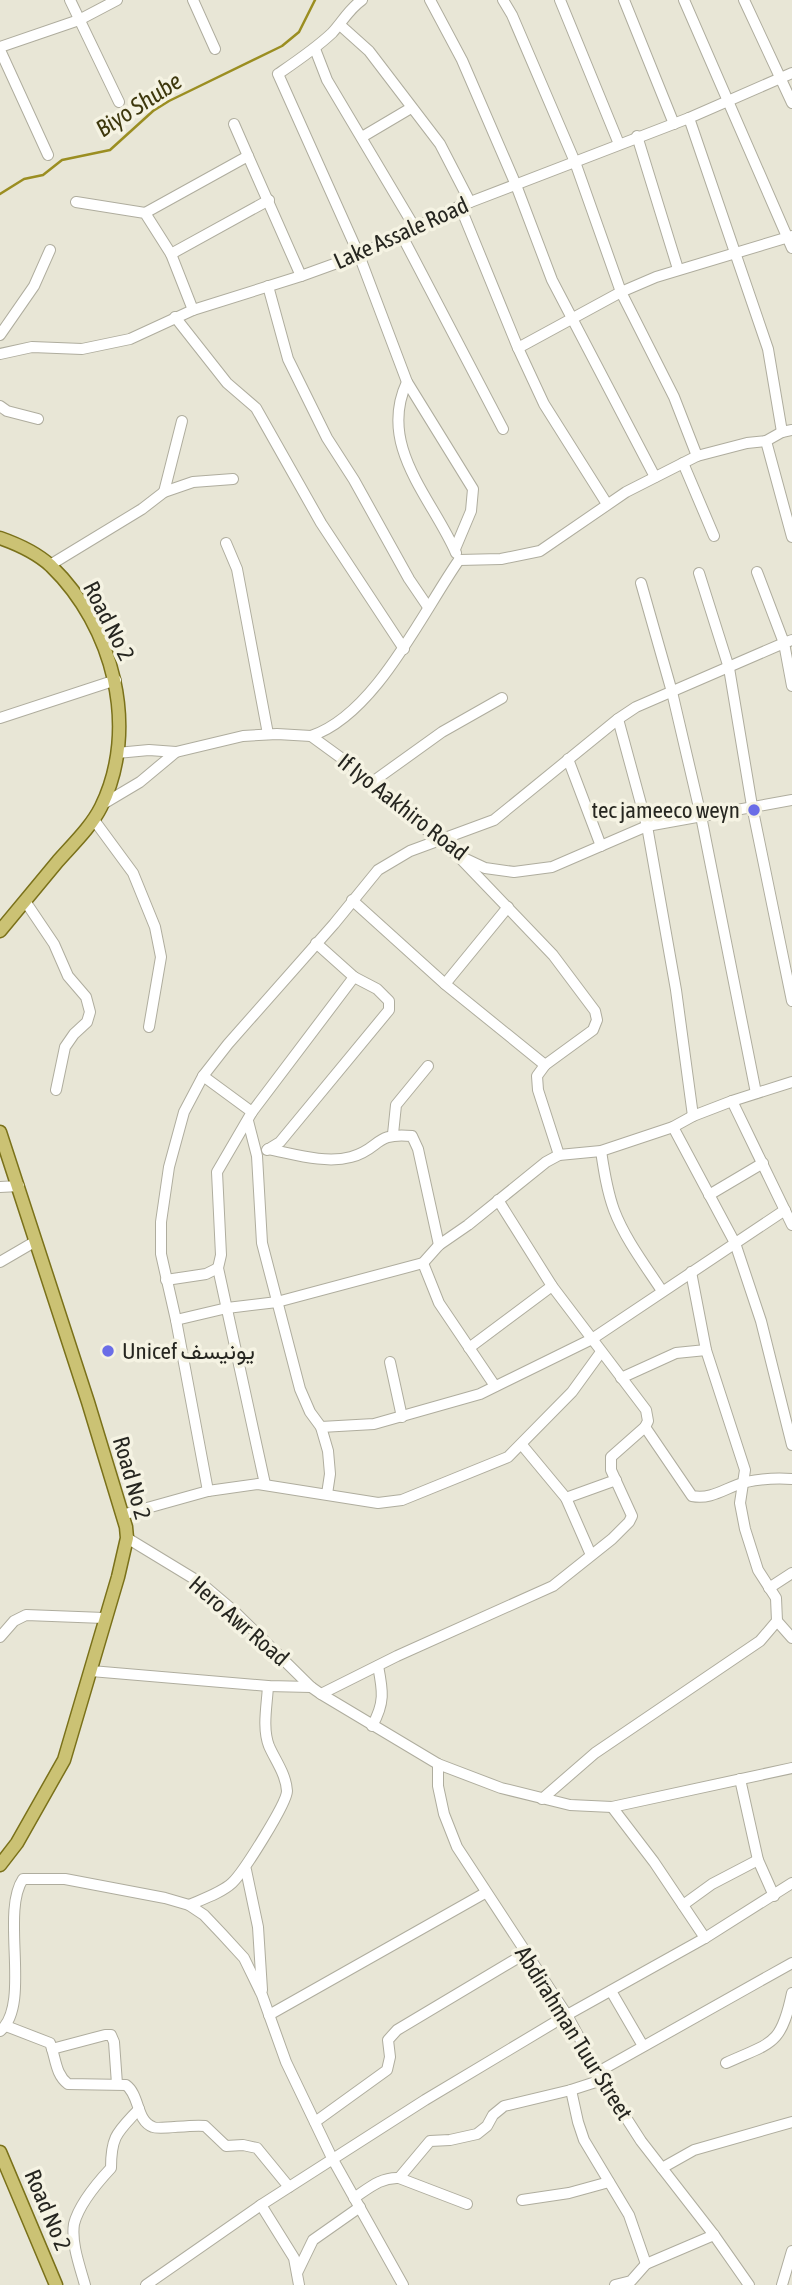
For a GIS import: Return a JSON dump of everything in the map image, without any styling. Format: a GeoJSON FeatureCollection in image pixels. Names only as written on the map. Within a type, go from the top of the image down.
{"type":"FeatureCollection","features":[{"type":"Feature","properties":{"kind":"main road","name":"Road No 2"},"geometry":{"type":"LineString","coordinates":[[0,538],[14,543],[50,565],[79,598],[107,654],[116,680],[120,734],[112,778],[94,820],[0,931]]}},
{"type":"Feature","properties":{"kind":"main road","name":"Road No 2"},"geometry":{"type":"LineString","coordinates":[[0,1132],[127,1538],[64,1760],[17,1843],[0,1865]]}},
{"type":"Feature","properties":{"kind":"main road","name":"Road No 2"},"geometry":{"type":"LineString","coordinates":[[0,2152],[56,2285]]}},
{"type":"Feature","properties":{"kind":"street"},"geometry":{"type":"LineString","coordinates":[[70,0],[119,102]]}},
{"type":"Feature","properties":{"kind":"street"},"geometry":{"type":"LineString","coordinates":[[48,155],[0,49],[79,20],[117,0]]}},
{"type":"Feature","properties":{"kind":"street"},"geometry":{"type":"LineString","coordinates":[[193,0],[215,49]]}},
{"type":"Feature","properties":{"kind":"street"},"geometry":{"type":"LineString","coordinates":[[362,0],[349,10],[340,25],[315,49],[278,74],[359,255],[407,382],[473,489],[471,511],[455,550]]}},
{"type":"Feature","properties":{"kind":"street"},"geometry":{"type":"LineString","coordinates":[[429,0],[462,60],[570,319],[655,477]]}},
{"type":"Feature","properties":{"kind":"street"},"geometry":{"type":"LineString","coordinates":[[503,0],[512,15],[575,162],[621,292],[674,397],[697,456]]}},
{"type":"Feature","properties":{"kind":"street"},"geometry":{"type":"LineString","coordinates":[[560,0],[619,144]]}},
{"type":"Feature","properties":{"kind":"street"},"geometry":{"type":"LineString","coordinates":[[624,0],[674,124]]}},
{"type":"Feature","properties":{"kind":"street"},"geometry":{"type":"LineString","coordinates":[[518,348],[621,292],[678,269],[790,241],[684,0]]}},
{"type":"Feature","properties":{"kind":"street"},"geometry":{"type":"LineString","coordinates":[[744,0],[792,103]]}},
{"type":"Feature","properties":{"kind":"street"},"geometry":{"type":"LineString","coordinates":[[340,25],[369,51],[440,144],[518,348],[544,404],[607,504]]}},
{"type":"Feature","properties":{"kind":"street"},"geometry":{"type":"LineString","coordinates":[[315,49],[327,80],[415,228]]}},
{"type":"Feature","properties":{"kind":"street","name":"Lake Assale Road"},"geometry":{"type":"LineString","coordinates":[[0,354],[32,347],[82,349],[130,339],[193,310],[359,255],[465,204],[689,118],[792,73]]}},
{"type":"Feature","properties":{"kind":"street"},"geometry":{"type":"LineString","coordinates":[[362,137],[411,108]]}},
{"type":"Feature","properties":{"kind":"street"},"geometry":{"type":"LineString","coordinates":[[459,560],[502,559],[540,551],[607,504],[697,456],[766,440],[787,431],[768,349],[689,118]]}},
{"type":"Feature","properties":{"kind":"street"},"geometry":{"type":"LineString","coordinates":[[234,124],[301,276]]}},
{"type":"Feature","properties":{"kind":"street"},"geometry":{"type":"LineString","coordinates":[[637,136],[678,269]]}},
{"type":"Feature","properties":{"kind":"street"},"geometry":{"type":"LineString","coordinates":[[76,202],[145,213],[248,156]]}},
{"type":"Feature","properties":{"kind":"street"},"geometry":{"type":"LineString","coordinates":[[170,254],[269,200]]}},
{"type":"Feature","properties":{"kind":"street"},"geometry":{"type":"LineString","coordinates":[[145,213],[170,254],[193,310]]}},
{"type":"Feature","properties":{"kind":"street"},"geometry":{"type":"LineString","coordinates":[[401,234],[503,429]]}},
{"type":"Feature","properties":{"kind":"street"},"geometry":{"type":"LineString","coordinates":[[0,335],[34,286],[50,250]]}},
{"type":"Feature","properties":{"kind":"street"},"geometry":{"type":"LineString","coordinates":[[268,286],[288,359],[327,438],[428,607]]}},
{"type":"Feature","properties":{"kind":"street"},"geometry":{"type":"LineString","coordinates":[[175,317],[227,383],[256,408],[321,523],[404,649]]}},
{"type":"Feature","properties":{"kind":"street"},"geometry":{"type":"LineString","coordinates":[[407,382],[401,394],[398,417],[400,441],[408,464],[459,560]]}},
{"type":"Feature","properties":{"kind":"street"},"geometry":{"type":"LineString","coordinates":[[0,406],[7,411],[38,419]]}},
{"type":"Feature","properties":{"kind":"street"},"geometry":{"type":"LineString","coordinates":[[164,492],[182,421]]}},
{"type":"Feature","properties":{"kind":"street"},"geometry":{"type":"LineString","coordinates":[[766,440],[792,537]]}},
{"type":"Feature","properties":{"kind":"street"},"geometry":{"type":"LineString","coordinates":[[683,463],[714,536]]}},
{"type":"Feature","properties":{"kind":"street"},"geometry":{"type":"LineString","coordinates":[[50,565],[142,509],[164,492],[193,482],[233,479]]}},
{"type":"Feature","properties":{"kind":"street"},"geometry":{"type":"LineString","coordinates":[[226,543],[237,569],[268,734]]}},
{"type":"Feature","properties":{"kind":"street"},"geometry":{"type":"LineString","coordinates":[[117,753],[149,750],[176,752],[243,736],[268,734],[312,737],[321,733],[358,705],[404,649],[459,560]]}},
{"type":"Feature","properties":{"kind":"street"},"geometry":{"type":"LineString","coordinates":[[757,572],[788,642],[792,686]]}},
{"type":"Feature","properties":{"kind":"street"},"geometry":{"type":"LineString","coordinates":[[699,573],[729,668],[752,806],[792,1002]]}},
{"type":"Feature","properties":{"kind":"street"},"geometry":{"type":"LineString","coordinates":[[641,583],[672,692],[701,816],[756,1093]]}},
{"type":"Feature","properties":{"kind":"street"},"geometry":{"type":"LineString","coordinates":[[208,1491],[161,1254],[160,1222],[169,1167],[184,1112],[203,1076],[378,870],[410,851],[494,820],[636,707],[788,642]]}},
{"type":"Feature","properties":{"kind":"street"},"geometry":{"type":"LineString","coordinates":[[0,718],[116,680]]}},
{"type":"Feature","properties":{"kind":"street"},"geometry":{"type":"LineString","coordinates":[[371,783],[442,732],[502,698]]}},
{"type":"Feature","properties":{"kind":"street"},"geometry":{"type":"LineString","coordinates":[[618,719],[648,826],[694,1116]]}},
{"type":"Feature","properties":{"kind":"street","name":"If Iyo Aakhiro Road"},"geometry":{"type":"LineString","coordinates":[[312,737],[456,854],[485,868],[514,872],[552,867],[648,826],[792,800]]}},
{"type":"Feature","properties":{"kind":"street"},"geometry":{"type":"LineString","coordinates":[[103,804],[140,782],[176,752]]}},
{"type":"Feature","properties":{"kind":"street"},"geometry":{"type":"LineString","coordinates":[[568,759],[601,846]]}},
{"type":"Feature","properties":{"kind":"street"},"geometry":{"type":"LineString","coordinates":[[94,820],[133,873],[155,927],[161,957],[149,1027]]}},
{"type":"Feature","properties":{"kind":"street"},"geometry":{"type":"LineString","coordinates":[[456,854],[553,955],[595,1011],[597,1020],[593,1030],[545,1065],[537,1076],[559,1155]]}},
{"type":"Feature","properties":{"kind":"street"},"geometry":{"type":"LineString","coordinates":[[352,900],[445,984],[545,1065]]}},
{"type":"Feature","properties":{"kind":"street"},"geometry":{"type":"LineString","coordinates":[[25,901],[54,944],[68,976],[86,997],[90,1012],[87,1022],[74,1034],[65,1048],[56,1090]]}},
{"type":"Feature","properties":{"kind":"street"},"geometry":{"type":"LineString","coordinates":[[445,984],[508,907]]}},
{"type":"Feature","properties":{"kind":"street"},"geometry":{"type":"LineString","coordinates":[[257,1156],[280,1142],[389,1010],[389,1001],[383,995],[354,977],[316,943]]}},
{"type":"Feature","properties":{"kind":"street"},"geometry":{"type":"LineString","coordinates":[[265,1485],[218,1268],[221,1255],[217,1172],[250,1116],[354,977]]}},
{"type":"Feature","properties":{"kind":"street"},"geometry":{"type":"LineString","coordinates":[[393,1134],[396,1105],[428,1066]]}},
{"type":"Feature","properties":{"kind":"street"},"geometry":{"type":"LineString","coordinates":[[203,1076],[250,1116],[257,1156],[262,1243],[300,1389],[310,1412],[321,1427],[328,1451],[330,1474],[327,1494]]}},
{"type":"Feature","properties":{"kind":"street"},"geometry":{"type":"LineString","coordinates":[[176,1320],[227,1308],[277,1302],[423,1264],[439,1245],[546,1162],[559,1155],[601,1151],[673,1127],[732,1101],[792,1083]]}},
{"type":"Feature","properties":{"kind":"street"},"geometry":{"type":"LineString","coordinates":[[732,1101],[787,1204],[792,1225]]}},
{"type":"Feature","properties":{"kind":"street"},"geometry":{"type":"LineString","coordinates":[[673,1127],[735,1243],[761,1321],[792,1445]]}},
{"type":"Feature","properties":{"kind":"street"},"geometry":{"type":"LineString","coordinates":[[268,1149],[328,1160],[352,1157],[393,1134],[412,1136],[418,1149],[439,1245]]}},
{"type":"Feature","properties":{"kind":"street"},"geometry":{"type":"LineString","coordinates":[[601,1151],[615,1212],[625,1234],[662,1292]]}},
{"type":"Feature","properties":{"kind":"street"},"geometry":{"type":"LineString","coordinates":[[709,1195],[763,1163]]}},
{"type":"Feature","properties":{"kind":"street"},"geometry":{"type":"LineString","coordinates":[[0,1187],[19,1186]]}},
{"type":"Feature","properties":{"kind":"street"},"geometry":{"type":"LineString","coordinates":[[321,1694],[553,1586],[621,1530],[632,1516],[611,1470],[611,1457],[645,1427],[648,1421],[646,1410],[552,1286],[498,1200]]}},
{"type":"Feature","properties":{"kind":"street"},"geometry":{"type":"LineString","coordinates":[[321,1427],[374,1424],[480,1394],[592,1339],[735,1243],[787,1204]]}},
{"type":"Feature","properties":{"kind":"street"},"geometry":{"type":"LineString","coordinates":[[0,1262],[36,1241]]}},
{"type":"Feature","properties":{"kind":"street"},"geometry":{"type":"LineString","coordinates":[[423,1264],[439,1303],[495,1386]]}},
{"type":"Feature","properties":{"kind":"street"},"geometry":{"type":"LineString","coordinates":[[166,1280],[206,1274],[218,1268]]}},
{"type":"Feature","properties":{"kind":"street"},"geometry":{"type":"LineString","coordinates":[[542,1799],[595,1753],[760,1641],[777,1621],[776,1598],[758,1570],[745,1529],[740,1503],[745,1470],[706,1350],[691,1272]]}},
{"type":"Feature","properties":{"kind":"street"},"geometry":{"type":"LineString","coordinates":[[469,1348],[552,1286]]}},
{"type":"Feature","properties":{"kind":"street"},"geometry":{"type":"LineString","coordinates":[[621,1378],[676,1353],[706,1350]]}},
{"type":"Feature","properties":{"kind":"street"},"geometry":{"type":"LineString","coordinates":[[122,1515],[208,1491],[265,1485],[378,1503],[402,1500],[508,1457],[572,1392],[601,1352]]}},
{"type":"Feature","properties":{"kind":"street"},"geometry":{"type":"LineString","coordinates":[[390,1362],[402,1417]]}},
{"type":"Feature","properties":{"kind":"street"},"geometry":{"type":"LineString","coordinates":[[645,1427],[692,1496],[701,1498],[717,1495],[744,1482],[792,1479]]}},
{"type":"Feature","properties":{"kind":"street"},"geometry":{"type":"LineString","coordinates":[[522,1445],[566,1498],[591,1555]]}},
{"type":"Feature","properties":{"kind":"street"},"geometry":{"type":"LineString","coordinates":[[566,1498],[615,1480]]}},
{"type":"Feature","properties":{"kind":"street","name":"Hero Awr Road"},"geometry":{"type":"LineString","coordinates":[[127,1538],[209,1590],[321,1694],[438,1764],[501,1788],[581,1807],[612,1807],[792,1768]]}},
{"type":"Feature","properties":{"kind":"street"},"geometry":{"type":"LineString","coordinates":[[769,1588],[792,1573]]}},
{"type":"Feature","properties":{"kind":"street"},"geometry":{"type":"LineString","coordinates":[[0,1637],[14,1621],[26,1615],[104,1618]]}},
{"type":"Feature","properties":{"kind":"street"},"geometry":{"type":"LineString","coordinates":[[777,1621],[792,1637]]}},
{"type":"Feature","properties":{"kind":"street"},"geometry":{"type":"LineString","coordinates":[[372,1726],[381,1710],[382,1701],[383,1689],[378,1666]]}},
{"type":"Feature","properties":{"kind":"street"},"geometry":{"type":"LineString","coordinates":[[91,1671],[268,1686],[311,1687]]}},
{"type":"Feature","properties":{"kind":"street"},"geometry":{"type":"LineString","coordinates":[[189,1905],[230,1885],[246,1870],[286,1801],[284,1779],[268,1745],[266,1734],[268,1686]]}},
{"type":"Feature","properties":{"kind":"street","name":"Abdirahman Tuur Street"},"geometry":{"type":"LineString","coordinates":[[438,1764],[438,1786],[444,1814],[457,1847],[567,2015],[600,2076],[641,2141],[749,2285]]}},
{"type":"Feature","properties":{"kind":"street"},"geometry":{"type":"LineString","coordinates":[[740,1779],[758,1860],[774,1896]]}},
{"type":"Feature","properties":{"kind":"street"},"geometry":{"type":"LineString","coordinates":[[612,1807],[654,1862],[705,1938]]}},
{"type":"Feature","properties":{"kind":"street"},"geometry":{"type":"LineString","coordinates":[[683,1905],[712,1884],[758,1860]]}},
{"type":"Feature","properties":{"kind":"street"},"geometry":{"type":"LineString","coordinates":[[246,1870],[258,1927],[262,1995]]}},
{"type":"Feature","properties":{"kind":"street"},"geometry":{"type":"LineString","coordinates":[[289,2187],[257,2148],[226,2146],[205,2126],[178,2125],[157,2129],[144,2121],[131,2088],[117,2084],[68,2084],[61,2078],[50,2043],[3,2028],[11,2005],[11,1895],[23,1879],[65,1879],[166,1898],[189,1905],[204,1915],[244,1958],[262,1995],[286,2062],[332,2158],[403,2285]]}},
{"type":"Feature","properties":{"kind":"street"},"geometry":{"type":"LineString","coordinates":[[146,2285],[261,2205],[437,2092],[705,1938],[792,1883]]}},
{"type":"Feature","properties":{"kind":"street"},"geometry":{"type":"LineString","coordinates":[[269,2015],[485,1893]]}},
{"type":"Feature","properties":{"kind":"street"},"geometry":{"type":"LineString","coordinates":[[315,2123],[387,2070],[390,2057],[388,2040],[397,2030],[526,1953]]}},
{"type":"Feature","properties":{"kind":"street"},"geometry":{"type":"LineString","coordinates":[[399,2178],[430,2141],[478,2134],[504,2106],[571,2090],[600,2076],[643,2046],[792,1963]]}},
{"type":"Feature","properties":{"kind":"street"},"geometry":{"type":"LineString","coordinates":[[611,1991],[643,2046]]}},
{"type":"Feature","properties":{"kind":"street"},"geometry":{"type":"LineString","coordinates":[[726,2063],[776,2038],[791,2006],[792,1993]]}},
{"type":"Feature","properties":{"kind":"street"},"geometry":{"type":"LineString","coordinates":[[52,2049],[111,2035],[114,2042],[117,2084]]}},
{"type":"Feature","properties":{"kind":"street"},"geometry":{"type":"LineString","coordinates":[[571,2090],[584,2140],[629,2215],[646,2264]]}},
{"type":"Feature","properties":{"kind":"street"},"geometry":{"type":"LineString","coordinates":[[85,2285],[74,2225],[97,2183],[111,2168],[111,2152],[116,2134],[139,2109]]}},
{"type":"Feature","properties":{"kind":"street"},"geometry":{"type":"LineString","coordinates":[[662,2168],[694,2150],[792,2122]]}},
{"type":"Feature","properties":{"kind":"street"},"geometry":{"type":"LineString","coordinates":[[297,2273],[313,2240],[381,2180],[399,2178],[467,2204]]}},
{"type":"Feature","properties":{"kind":"street"},"geometry":{"type":"LineString","coordinates":[[522,2200],[569,2193],[609,2182]]}},
{"type":"Feature","properties":{"kind":"street"},"geometry":{"type":"LineString","coordinates":[[261,2205],[294,2258],[299,2285]]}},
{"type":"Feature","properties":{"kind":"street"},"geometry":{"type":"LineString","coordinates":[[615,2285],[632,2283],[646,2264],[714,2235]]}},
{"type":"Feature","properties":{"kind":"street"},"geometry":{"type":"LineString","coordinates":[[782,2285],[792,2251]]}},
{"type":"Feature","properties":{"kind":"waterway","name":"Biyo Shube"},"geometry":{"type":"LineString","coordinates":[[0,194],[24,179],[43,175],[62,160],[110,150],[153,111],[169,101],[282,46],[299,32],[315,0]]}},
{"type":"Feature","properties":{"kind":"place","name":"tec jameeco weyn"},"geometry":{"type":"Point","coordinates":[754,810]}},
{"type":"Feature","properties":{"kind":"place","name":"Unicef يونيسف"},"geometry":{"type":"Point","coordinates":[108,1351]}}]}
